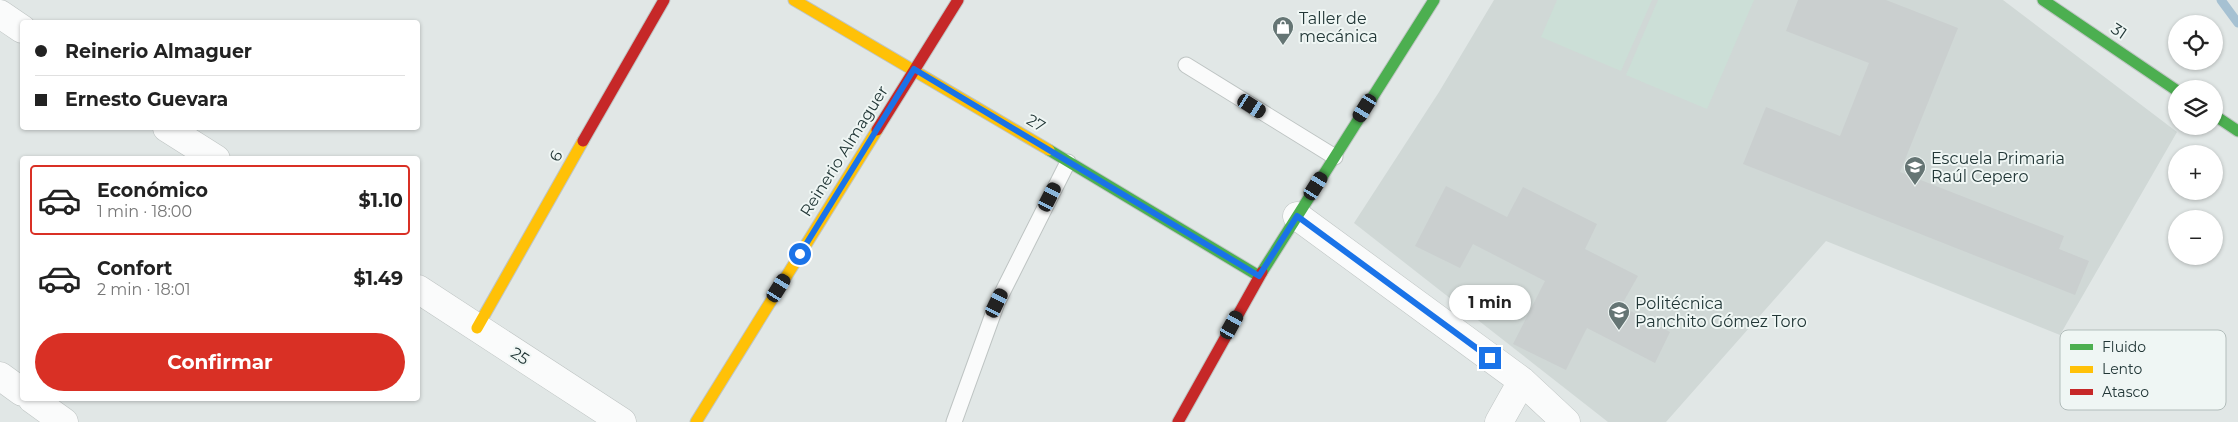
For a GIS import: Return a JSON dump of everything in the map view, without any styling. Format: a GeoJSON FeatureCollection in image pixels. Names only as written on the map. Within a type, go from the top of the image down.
{"type":"FeatureCollection","features":[{"type":"Feature","properties":{"kind":"street","name":"6"},"geometry":{"type":"LineString","coordinates":[[477,328],[664,0]]}},
{"type":"Feature","properties":{"kind":"street","name":"27"},"geometry":{"type":"LineString","coordinates":[[794,0],[914,69],[1259,276]]}},
{"type":"Feature","properties":{"kind":"street","name":"Reinerio Almaguer"},"geometry":{"type":"LineString","coordinates":[[696,422],[958,0]]}},
{"type":"Feature","properties":{"kind":"street"},"geometry":{"type":"LineString","coordinates":[[1178,422],[1259,276],[1434,0]]}},
{"type":"Feature","properties":{"kind":"street","name":"31"},"geometry":{"type":"LineString","coordinates":[[2043,0],[2168,85]]}},
{"type":"Feature","properties":{"kind":"street"},"geometry":{"type":"LineString","coordinates":[[0,14],[20,28]]}},
{"type":"Feature","properties":{"kind":"street"},"geometry":{"type":"LineString","coordinates":[[2223,121],[2238,131]]}},
{"type":"Feature","properties":{"kind":"street"},"geometry":{"type":"LineString","coordinates":[[170,130],[211,156]]}},
{"type":"Feature","properties":{"kind":"street"},"geometry":{"type":"LineString","coordinates":[[1297,216],[1522,381],[1566,422]]}},
{"type":"Feature","properties":{"kind":"street","name":"25"},"geometry":{"type":"LineString","coordinates":[[420,290],[622,422]]}},
{"type":"Feature","properties":{"kind":"street"},"geometry":{"type":"LineString","coordinates":[[0,376],[20,391]]}},
{"type":"Feature","properties":{"kind":"street"},"geometry":{"type":"LineString","coordinates":[[1499,422],[1522,381]]}},
{"type":"Feature","properties":{"kind":"street"},"geometry":{"type":"LineString","coordinates":[[35,401],[64,422]]}},
{"type":"Feature","properties":{"kind":"lane"},"geometry":{"type":"LineString","coordinates":[[1186,65],[1335,157]]}},
{"type":"Feature","properties":{"kind":"lane"},"geometry":{"type":"LineString","coordinates":[[954,422],[997,303],[1068,162]]}},
{"type":"Feature","properties":{"kind":"shaded area","name":"Escuela Primaria Raúl Cepero"},"geometry":{"type":"Polygon","coordinates":[[[1494,0],[2003,0],[2168,125],[2168,135],[2175,135],[2063,330],[2060,330],[2060,335],[1826,241],[1666,422],[1608,422],[1354,223],[1439,92],[1494,0]]]}},
{"type":"Feature","properties":{"kind":"green space"},"geometry":{"type":"Polygon","coordinates":[[[1557,0],[1652,0],[1621,71],[1541,37],[1557,0]]]}},
{"type":"Feature","properties":{"kind":"green space"},"geometry":{"type":"Polygon","coordinates":[[[1658,0],[1754,0],[1707,109],[1626,75],[1658,0]]]}},
{"type":"Feature","properties":{"kind":"building"},"geometry":{"type":"Polygon","coordinates":[[[1798,0],[1886,0],[1958,28],[1900,172],[2064,236],[2059,249],[2089,261],[2075,295],[1743,164],[1766,107],[1840,136],[1869,63],[1786,31],[1798,0]]]}},
{"type":"Feature","properties":{"kind":"building"},"geometry":{"type":"Polygon","coordinates":[[[1446,186],[1507,217],[1523,187],[1597,224],[1585,249],[1638,276],[1621,306],[1670,332],[1655,363],[1587,328],[1566,370],[1513,344],[1545,281],[1473,244],[1460,268],[1415,246],[1446,186]]]}},
{"type":"Feature","properties":{"kind":"waterway"},"geometry":{"type":"LineString","coordinates":[[2221,0],[2238,23]]}},
{"type":"Feature","properties":{"kind":"traffic: fast"},"geometry":{"type":"LineString","coordinates":[[1262,272],[1434,0]]}},
{"type":"Feature","properties":{"kind":"traffic: fast"},"geometry":{"type":"LineString","coordinates":[[2043,0],[2168,85]]}},
{"type":"Feature","properties":{"kind":"traffic: fast"},"geometry":{"type":"LineString","coordinates":[[2223,121],[2238,131]]}},
{"type":"Feature","properties":{"kind":"traffic: fast"},"geometry":{"type":"LineString","coordinates":[[1049,150],[1259,276]]}},
{"type":"Feature","properties":{"kind":"traffic: slow"},"geometry":{"type":"LineString","coordinates":[[794,0],[1049,150]]}},
{"type":"Feature","properties":{"kind":"traffic: slow"},"geometry":{"type":"LineString","coordinates":[[696,422],[877,130]]}},
{"type":"Feature","properties":{"kind":"traffic: slow"},"geometry":{"type":"LineString","coordinates":[[477,328],[583,141]]}},
{"type":"Feature","properties":{"kind":"traffic: jam"},"geometry":{"type":"LineString","coordinates":[[583,141],[664,0]]}},
{"type":"Feature","properties":{"kind":"traffic: jam"},"geometry":{"type":"LineString","coordinates":[[877,130],[958,0]]}},
{"type":"Feature","properties":{"kind":"traffic: jam"},"geometry":{"type":"LineString","coordinates":[[1178,422],[1262,272]]}},
{"type":"Feature","properties":{"kind":"place","name":"Taller de mecánica"},"geometry":{"type":"Point","coordinates":[1283,46]}},
{"type":"Feature","properties":{"kind":"place","name":"Escuela Primaria Raúl Cepero"},"geometry":{"type":"Point","coordinates":[1915,186]}},
{"type":"Feature","properties":{"kind":"place","name":"Politécnica Panchito Gómez Toro"},"geometry":{"type":"Point","coordinates":[1619,331]}},
{"type":"Feature","properties":{"kind":"route"},"geometry":{"type":"LineString","coordinates":[[800,254],[914,69],[1259,276],[1297,216],[1490,358]]}}]}
